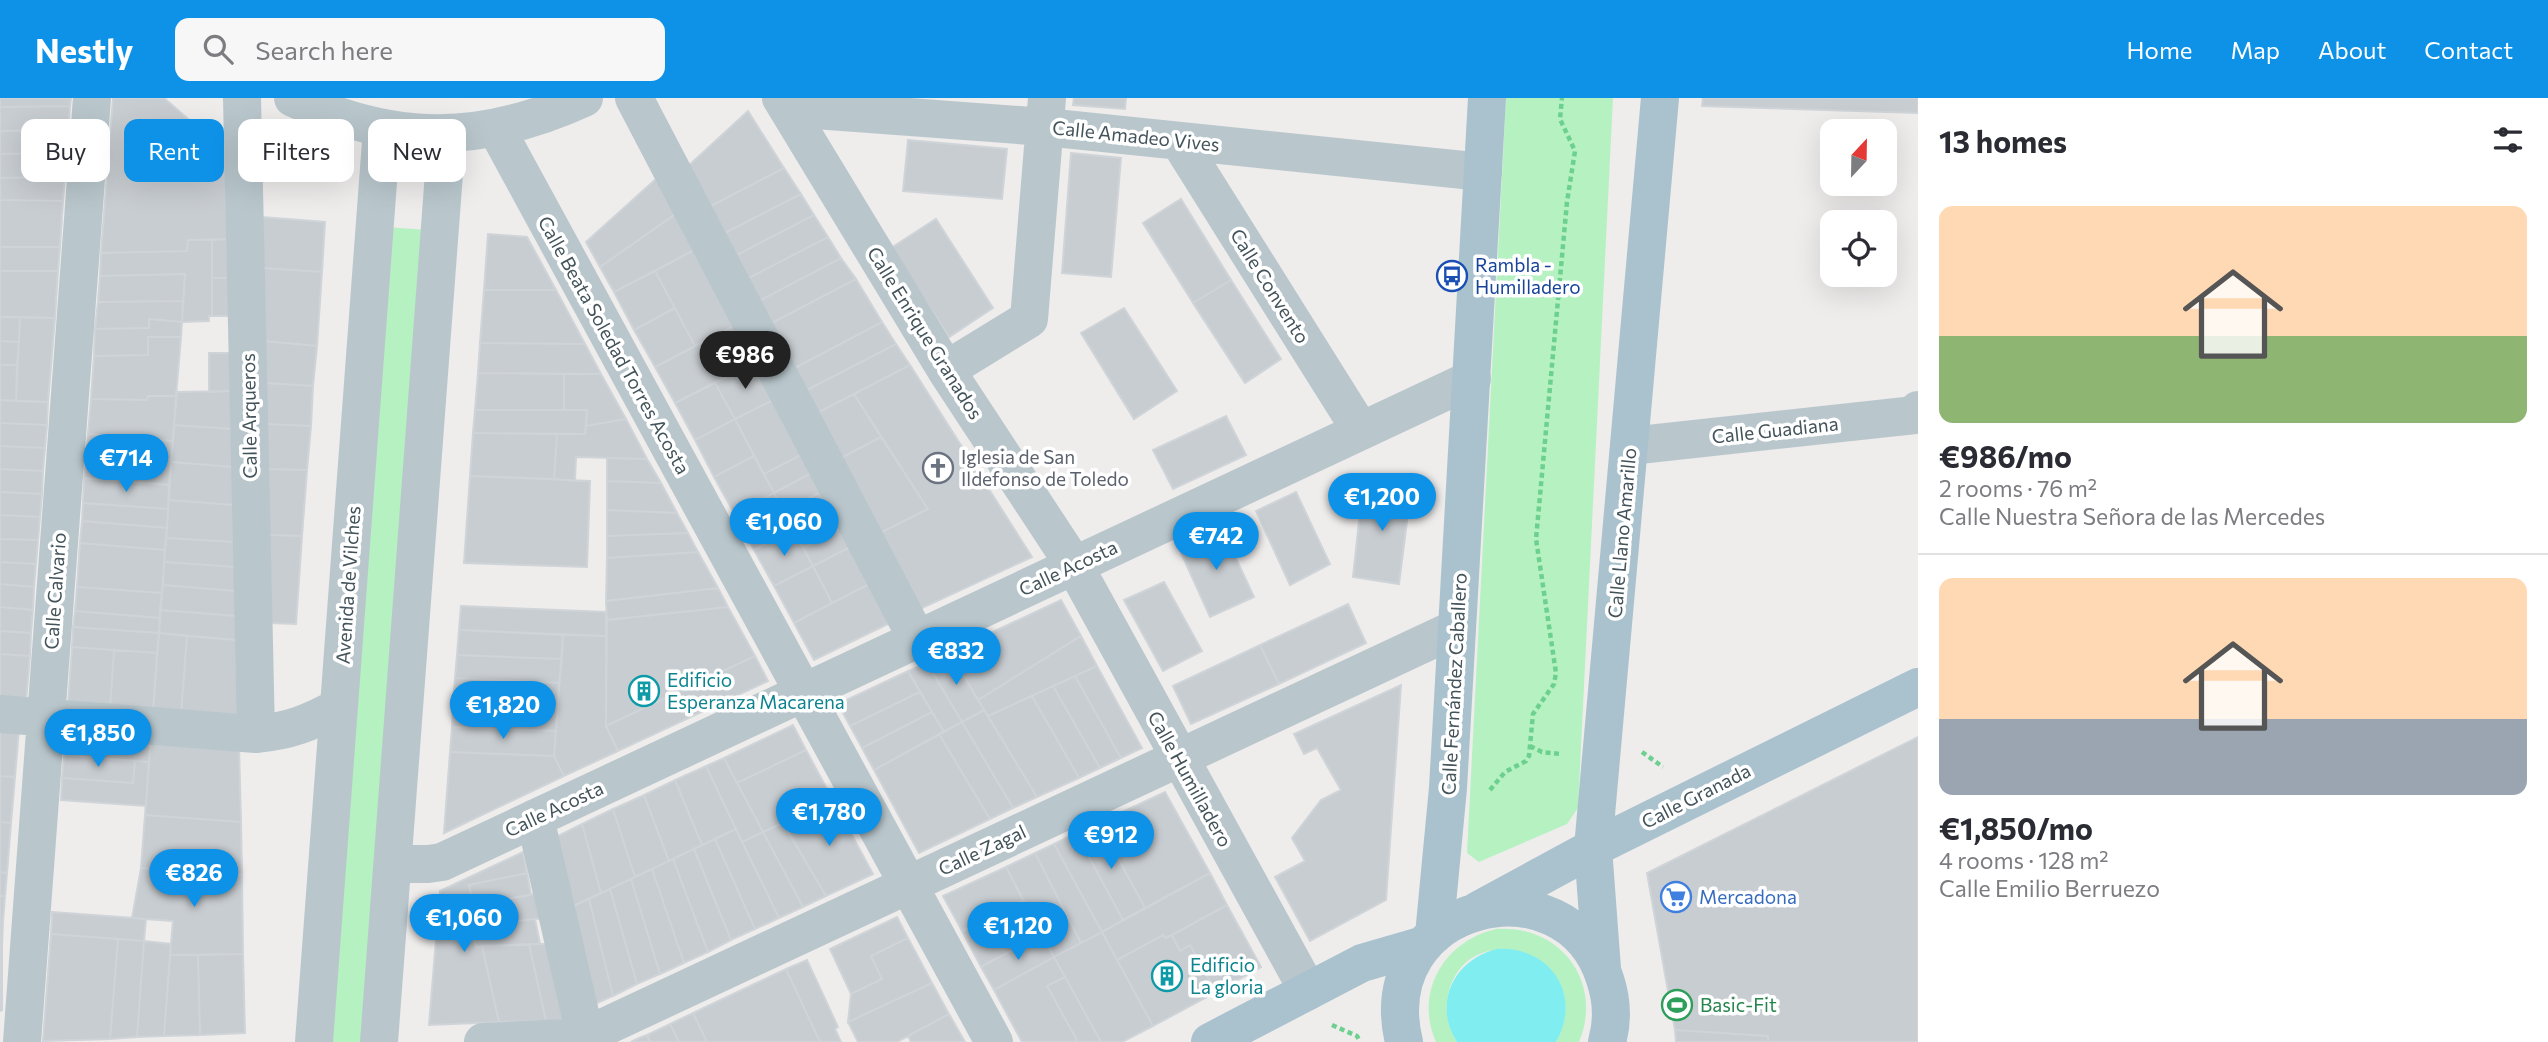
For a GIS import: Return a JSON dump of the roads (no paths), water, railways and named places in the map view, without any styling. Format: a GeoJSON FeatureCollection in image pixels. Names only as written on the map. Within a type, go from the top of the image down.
{"type":"FeatureCollection","features":[{"type":"Feature","properties":{"kind":"main road","name":"Calle Fernández Caballero"},"geometry":{"type":"LineString","coordinates":[[1429,940],[1445,839],[1487,98]]}},
{"type":"Feature","properties":{"kind":"main road","name":"Calle Llano Amarillo"},"geometry":{"type":"LineString","coordinates":[[1606,986],[1593,848],[1660,98]]}},
{"type":"Feature","properties":{"kind":"main road","name":"Calle Granada"},"geometry":{"type":"LineString","coordinates":[[1429,940],[1451,922],[1477,911],[1593,848],[1918,687]]}},
{"type":"Feature","properties":{"kind":"main road"},"geometry":{"type":"LineString","coordinates":[[1477,911],[1512,907],[1547,915],[1577,934],[1591,951],[1606,986],[1617,1042]]}},
{"type":"Feature","properties":{"kind":"main road"},"geometry":{"type":"LineString","coordinates":[[1210,1042],[1362,963],[1429,940]]}},
{"type":"Feature","properties":{"kind":"main road"},"geometry":{"type":"LineString","coordinates":[[1404,1042],[1400,1015],[1402,992],[1408,970],[1429,940]]}},
{"type":"Feature","properties":{"kind":"main road"},"geometry":{"type":"LineString","coordinates":[[1606,986],[1611,1024],[1607,1042]]}},
{"type":"Feature","properties":{"kind":"street","name":"Calle Calvario"},"geometry":{"type":"LineString","coordinates":[[15,1030],[46,718],[92,98]]}},
{"type":"Feature","properties":{"kind":"street","name":"Calle Arqueros"},"geometry":{"type":"LineString","coordinates":[[242,98],[256,734]]}},
{"type":"Feature","properties":{"kind":"street"},"geometry":{"type":"LineString","coordinates":[[292,98],[327,114],[368,124]]}},
{"type":"Feature","properties":{"kind":"street"},"geometry":{"type":"LineString","coordinates":[[466,131],[496,128],[546,115],[583,98]]}},
{"type":"Feature","properties":{"kind":"street"},"geometry":{"type":"LineString","coordinates":[[634,98],[917,639]]}},
{"type":"Feature","properties":{"kind":"street","name":"Calle Amadeo Vives"},"geometry":{"type":"LineString","coordinates":[[784,103],[1046,113],[1179,141],[1483,172]]}},
{"type":"Feature","properties":{"kind":"street","name":"Calle Enrique Granados"},"geometry":{"type":"LineString","coordinates":[[784,103],[946,370],[1074,565]]}},
{"type":"Feature","properties":{"kind":"street"},"geometry":{"type":"LineString","coordinates":[[946,370],[1029,319],[1046,113]]}},
{"type":"Feature","properties":{"kind":"street","name":"Calle Beata Soledad Torres Acosta"},"geometry":{"type":"LineString","coordinates":[[496,128],[994,1042]]}},
{"type":"Feature","properties":{"kind":"street","name":"Calle Convento"},"geometry":{"type":"LineString","coordinates":[[1179,141],[1361,431]]}},
{"type":"Feature","properties":{"kind":"street","name":"Avenida de Vilches"},"geometry":{"type":"LineString","coordinates":[[314,1042],[378,182]]}},
{"type":"Feature","properties":{"kind":"street"},"geometry":{"type":"LineString","coordinates":[[379,1042],[443,182]]}},
{"type":"Feature","properties":{"kind":"street","name":"Calle Acosta"},"geometry":{"type":"LineString","coordinates":[[393,864],[442,862],[1472,379]]}},
{"type":"Feature","properties":{"kind":"street","name":"Calle Guadiana"},"geometry":{"type":"LineString","coordinates":[[1630,446],[1914,415],[1918,410]]}},
{"type":"Feature","properties":{"kind":"street","name":"Calle Humilladero"},"geometry":{"type":"LineString","coordinates":[[1074,565],[1308,991]]}},
{"type":"Feature","properties":{"kind":"street","name":"Calle Zagal"},"geometry":{"type":"LineString","coordinates":[[583,1040],[1457,628]]}},
{"type":"Feature","properties":{"kind":"street"},"geometry":{"type":"LineString","coordinates":[[0,714],[256,734],[306,725],[339,707]]}},
{"type":"Feature","properties":{"kind":"street"},"geometry":{"type":"LineString","coordinates":[[483,1042],[583,1040],[580,1013],[535,818]]}},
{"type":"Feature","properties":{"kind":"water"},"geometry":{"type":"Polygon","coordinates":[[[1497,949],[1516,950],[1532,956],[1546,965],[1556,977],[1563,991],[1566,1007],[1556,1042],[1457,1042],[1447,1013],[1447,999],[1452,985],[1469,962],[1497,949]]]}},
{"type":"Feature","properties":{"kind":"place","name":"Rambla - Humilladero"},"geometry":{"type":"Point","coordinates":[1452,276]}},
{"type":"Feature","properties":{"kind":"place","name":"Iglesia de San Ildefonso de Toledo"},"geometry":{"type":"Point","coordinates":[938,468]}},
{"type":"Feature","properties":{"kind":"place","name":"Edificio Esperanza Macarena"},"geometry":{"type":"Point","coordinates":[644,691]}},
{"type":"Feature","properties":{"kind":"place","name":"Mercadona"},"geometry":{"type":"Point","coordinates":[1676,897]}},
{"type":"Feature","properties":{"kind":"place","name":"Edificio La gloria"},"geometry":{"type":"Point","coordinates":[1167,976]}},
{"type":"Feature","properties":{"kind":"place","name":"Basic-Fit"},"geometry":{"type":"Point","coordinates":[1677,1005]}}]}
